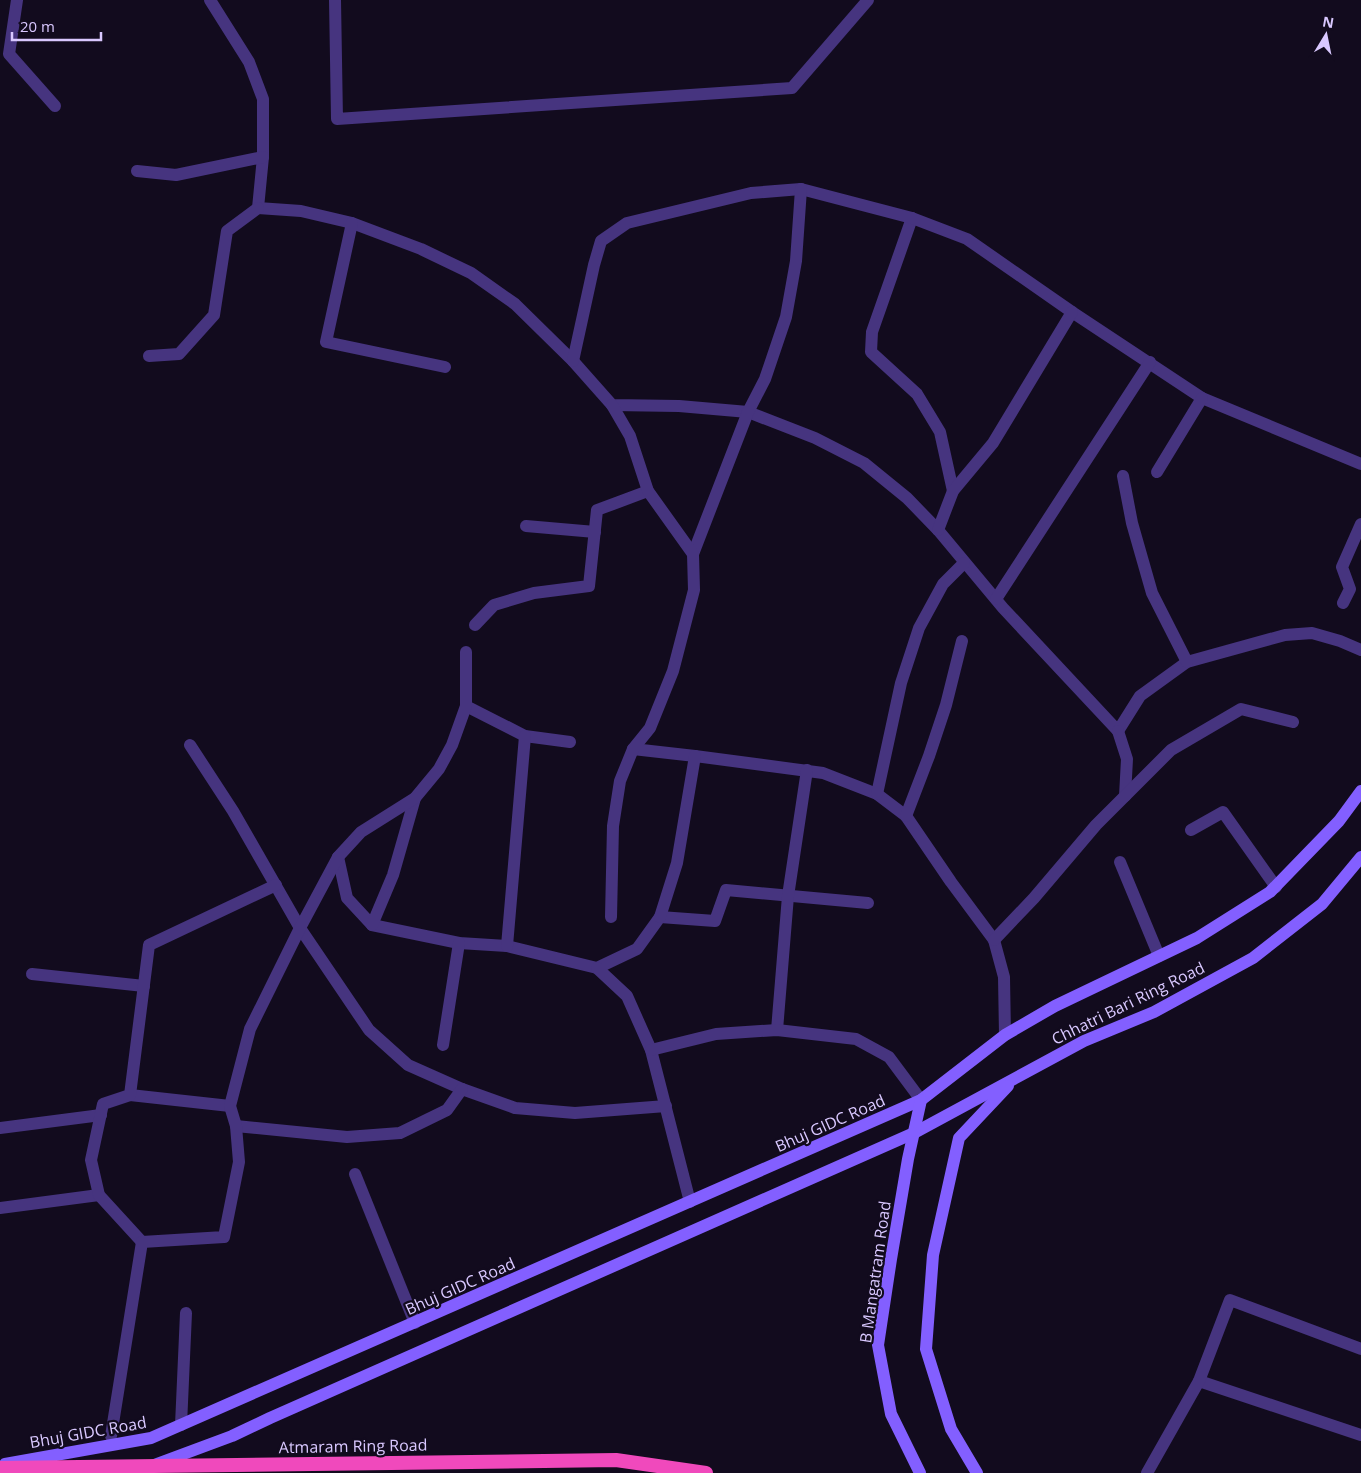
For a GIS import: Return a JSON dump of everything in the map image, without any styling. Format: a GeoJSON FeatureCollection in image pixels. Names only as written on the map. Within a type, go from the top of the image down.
{"type":"FeatureCollection","features":[{"type":"Feature","properties":{"kind":"highway","name":"Atmaram Ring Road"},"geometry":{"type":"LineString","coordinates":[[0,1466],[616,1460],[706,1473]]}},
{"type":"Feature","properties":{"kind":"main road","name":"Bhuj GIDC Road"},"geometry":{"type":"LineString","coordinates":[[0,1466],[151,1438],[921,1100],[1005,1035],[1055,1006],[1197,938],[1270,892],[1339,821],[1361,791]]}},
{"type":"Feature","properties":{"kind":"main road","name":"Chhatri Bari Ring Road"},"geometry":{"type":"LineString","coordinates":[[1017,1076],[1084,1041],[1154,1012],[1253,958],[1322,904],[1361,857]]}},
{"type":"Feature","properties":{"kind":"main road"},"geometry":{"type":"LineString","coordinates":[[136,1473],[232,1436],[914,1133],[1017,1076]]}},
{"type":"Feature","properties":{"kind":"main road"},"geometry":{"type":"LineString","coordinates":[[978,1473],[951,1429],[926,1348],[933,1255],[959,1138],[1017,1076]]}},
{"type":"Feature","properties":{"kind":"main road","name":"B Mangatram Road"},"geometry":{"type":"LineString","coordinates":[[920,1473],[891,1414],[878,1344],[908,1158],[921,1100]]}},
{"type":"Feature","properties":{"kind":"street"},"geometry":{"type":"LineString","coordinates":[[17,0],[9,54],[55,106]]}},
{"type":"Feature","properties":{"kind":"street"},"geometry":{"type":"LineString","coordinates":[[210,0],[249,62],[263,100],[263,157],[258,208]]}},
{"type":"Feature","properties":{"kind":"street"},"geometry":{"type":"LineString","coordinates":[[335,0],[337,119],[792,88],[868,0]]}},
{"type":"Feature","properties":{"kind":"street"},"geometry":{"type":"LineString","coordinates":[[137,172],[176,175],[263,157]]}},
{"type":"Feature","properties":{"kind":"street"},"geometry":{"type":"LineString","coordinates":[[611,917],[613,826],[620,781],[633,749],[650,728],[673,672],[694,590],[692,554],[748,412],[765,379],[786,317],[796,261],[801,189]]}},
{"type":"Feature","properties":{"kind":"street"},"geometry":{"type":"LineString","coordinates":[[573,361],[601,240],[627,223],[751,193],[801,189],[912,218],[968,239],[1072,312],[1202,398],[1361,464]]}},
{"type":"Feature","properties":{"kind":"street"},"geometry":{"type":"LineString","coordinates":[[149,356],[179,354],[214,316],[227,231],[258,208],[301,211],[352,223],[421,249],[471,273],[515,304],[573,361],[612,405],[630,436],[648,491],[692,554]]}},
{"type":"Feature","properties":{"kind":"street"},"geometry":{"type":"LineString","coordinates":[[912,218],[872,332],[871,352],[917,394],[940,432],[953,491]]}},
{"type":"Feature","properties":{"kind":"street"},"geometry":{"type":"LineString","coordinates":[[352,223],[326,342],[445,367]]}},
{"type":"Feature","properties":{"kind":"street"},"geometry":{"type":"LineString","coordinates":[[938,530],[953,491],[993,443],[1072,312]]}},
{"type":"Feature","properties":{"kind":"street"},"geometry":{"type":"LineString","coordinates":[[996,600],[1150,362]]}},
{"type":"Feature","properties":{"kind":"street"},"geometry":{"type":"LineString","coordinates":[[1157,472],[1202,398]]}},
{"type":"Feature","properties":{"kind":"street"},"geometry":{"type":"LineString","coordinates":[[612,405],[679,406],[748,412],[815,438],[864,463],[907,498],[938,530],[996,600],[1118,731],[1127,760],[1125,796]]}},
{"type":"Feature","properties":{"kind":"street"},"geometry":{"type":"LineString","coordinates":[[1123,476],[1132,523],[1152,593],[1186,662]]}},
{"type":"Feature","properties":{"kind":"street"},"geometry":{"type":"LineString","coordinates":[[474,625],[494,605],[534,593],[590,586],[597,510],[648,491]]}},
{"type":"Feature","properties":{"kind":"street"},"geometry":{"type":"LineString","coordinates":[[1343,603],[1350,589],[1342,567],[1361,524]]}},
{"type":"Feature","properties":{"kind":"street"},"geometry":{"type":"LineString","coordinates":[[526,526],[595,532]]}},
{"type":"Feature","properties":{"kind":"street"},"geometry":{"type":"LineString","coordinates":[[878,794],[901,683],[919,628],[943,584],[964,563]]}},
{"type":"Feature","properties":{"kind":"street"},"geometry":{"type":"LineString","coordinates":[[1118,731],[1140,696],[1186,662],[1285,635],[1312,634],[1340,641],[1361,650]]}},
{"type":"Feature","properties":{"kind":"street"},"geometry":{"type":"LineString","coordinates":[[906,816],[944,713],[962,641]]}},
{"type":"Feature","properties":{"kind":"street"},"geometry":{"type":"LineString","coordinates":[[142,1242],[224,1237],[239,1162],[236,1126],[230,1106],[250,1029],[338,857],[361,832],[415,798],[440,769],[452,745],[466,706],[466,652]]}},
{"type":"Feature","properties":{"kind":"street"},"geometry":{"type":"LineString","coordinates":[[466,706],[525,736],[570,742]]}},
{"type":"Feature","properties":{"kind":"street"},"geometry":{"type":"LineString","coordinates":[[994,940],[1034,898],[1096,825],[1171,750],[1241,709],[1293,722]]}},
{"type":"Feature","properties":{"kind":"street"},"geometry":{"type":"LineString","coordinates":[[507,946],[525,736]]}},
{"type":"Feature","properties":{"kind":"street"},"geometry":{"type":"LineString","coordinates":[[190,745],[233,812],[300,928],[369,1030],[408,1065],[462,1089],[515,1108],[575,1113],[666,1106]]}},
{"type":"Feature","properties":{"kind":"street"},"geometry":{"type":"LineString","coordinates":[[633,749],[824,773],[878,794],[906,816],[994,940],[1004,977],[1005,1035]]}},
{"type":"Feature","properties":{"kind":"street"},"geometry":{"type":"LineString","coordinates":[[597,968],[637,949],[660,916],[677,863],[695,756]]}},
{"type":"Feature","properties":{"kind":"street"},"geometry":{"type":"LineString","coordinates":[[777,1030],[788,896],[807,770]]}},
{"type":"Feature","properties":{"kind":"street"},"geometry":{"type":"LineString","coordinates":[[372,925],[393,875],[415,798]]}},
{"type":"Feature","properties":{"kind":"street"},"geometry":{"type":"LineString","coordinates":[[1191,830],[1223,812],[1276,887]]}},
{"type":"Feature","properties":{"kind":"street"},"geometry":{"type":"LineString","coordinates":[[338,857],[347,898],[372,925],[459,942],[507,946],[597,968],[627,996],[651,1050],[690,1202]]}},
{"type":"Feature","properties":{"kind":"street"},"geometry":{"type":"LineString","coordinates":[[1120,862],[1159,956]]}},
{"type":"Feature","properties":{"kind":"street"},"geometry":{"type":"LineString","coordinates":[[130,1095],[149,945],[276,885]]}},
{"type":"Feature","properties":{"kind":"street"},"geometry":{"type":"LineString","coordinates":[[660,916],[715,921],[726,890],[868,903]]}},
{"type":"Feature","properties":{"kind":"street"},"geometry":{"type":"LineString","coordinates":[[444,1045],[459,942]]}},
{"type":"Feature","properties":{"kind":"street"},"geometry":{"type":"LineString","coordinates":[[32,974],[144,986]]}},
{"type":"Feature","properties":{"kind":"street"},"geometry":{"type":"LineString","coordinates":[[651,1050],[716,1034],[777,1030],[856,1039],[889,1056],[921,1100]]}},
{"type":"Feature","properties":{"kind":"street"},"geometry":{"type":"LineString","coordinates":[[236,1126],[348,1137],[400,1133],[447,1110],[462,1089]]}},
{"type":"Feature","properties":{"kind":"street"},"geometry":{"type":"LineString","coordinates":[[142,1242],[99,1195],[91,1160],[103,1104],[130,1095],[230,1106]]}},
{"type":"Feature","properties":{"kind":"street"},"geometry":{"type":"LineString","coordinates":[[0,1128],[101,1115]]}},
{"type":"Feature","properties":{"kind":"street"},"geometry":{"type":"LineString","coordinates":[[355,1174],[414,1323]]}},
{"type":"Feature","properties":{"kind":"street"},"geometry":{"type":"LineString","coordinates":[[0,1208],[99,1195]]}},
{"type":"Feature","properties":{"kind":"street"},"geometry":{"type":"LineString","coordinates":[[111,1436],[142,1242]]}},
{"type":"Feature","properties":{"kind":"street"},"geometry":{"type":"LineString","coordinates":[[1147,1473],[1198,1381],[1230,1300],[1361,1349]]}},
{"type":"Feature","properties":{"kind":"street"},"geometry":{"type":"LineString","coordinates":[[181,1425],[186,1313]]}},
{"type":"Feature","properties":{"kind":"street"},"geometry":{"type":"LineString","coordinates":[[1198,1381],[1361,1436]]}}]}
